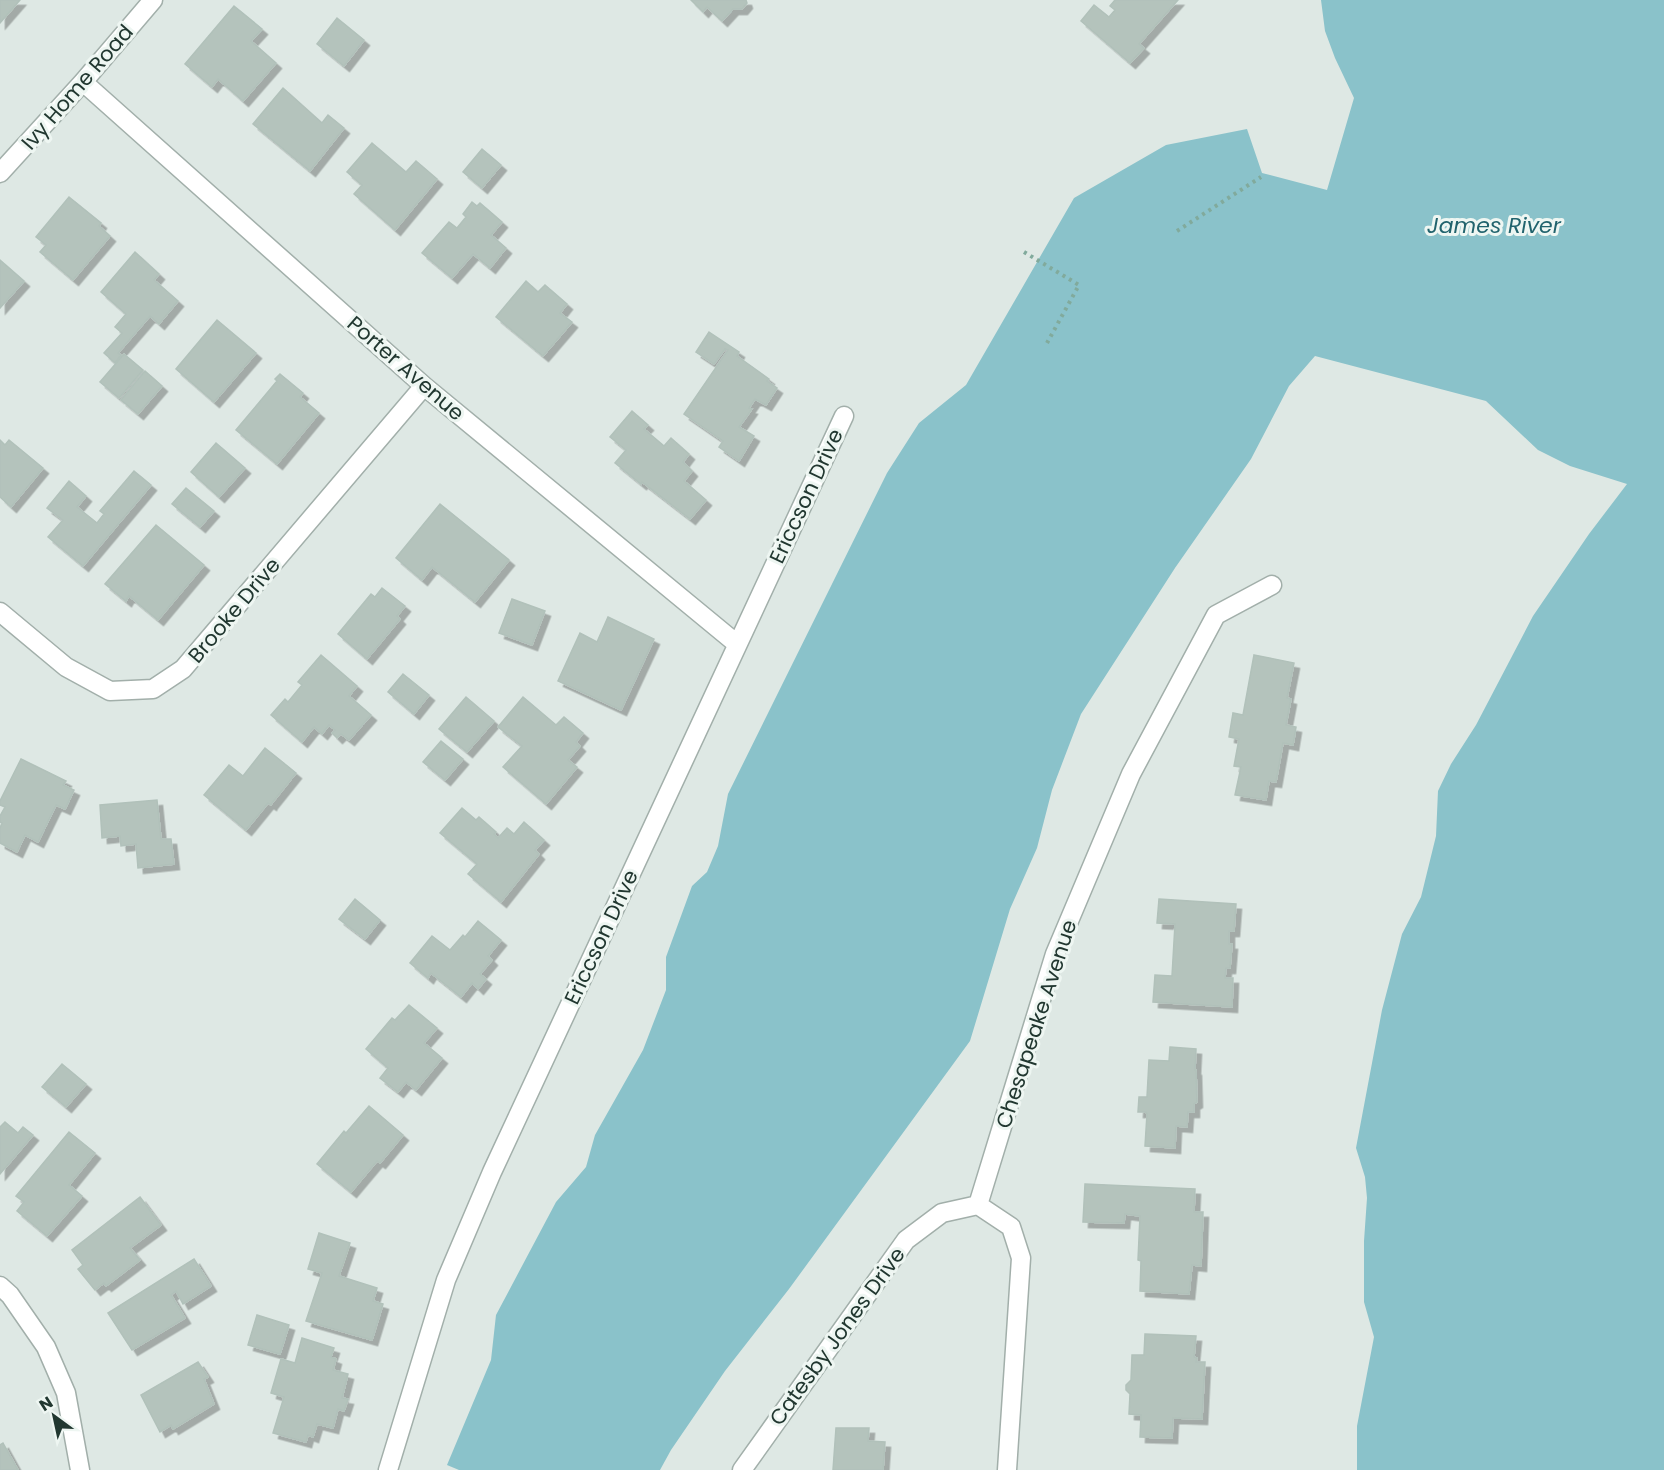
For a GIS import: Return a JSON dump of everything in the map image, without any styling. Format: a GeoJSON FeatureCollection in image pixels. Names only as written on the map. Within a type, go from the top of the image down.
{"type":"FeatureCollection","features":[{"type":"Feature","properties":{"kind":"street","name":"Ivy Home Road"},"geometry":{"type":"LineString","coordinates":[[0,173],[83,82],[153,0]]}},
{"type":"Feature","properties":{"kind":"street","name":"Porter Avenue"},"geometry":{"type":"LineString","coordinates":[[83,82],[424,386],[737,644]]}},
{"type":"Feature","properties":{"kind":"street","name":"Brooke Drive"},"geometry":{"type":"LineString","coordinates":[[0,612],[66,667],[110,690],[153,690],[183,669],[424,386]]}},
{"type":"Feature","properties":{"kind":"street","name":"Ericcson Drive"},"geometry":{"type":"LineString","coordinates":[[388,1470],[446,1280],[492,1172],[844,416]]}},
{"type":"Feature","properties":{"kind":"street","name":"Chesapeake Avenue"},"geometry":{"type":"LineString","coordinates":[[978,1205],[1055,954],[1131,774],[1216,615],[1272,585]]}},
{"type":"Feature","properties":{"kind":"street","name":"Catesby Jones Drive"},"geometry":{"type":"LineString","coordinates":[[742,1470],[906,1240],[942,1213],[978,1205]]}},
{"type":"Feature","properties":{"kind":"street"},"geometry":{"type":"LineString","coordinates":[[978,1205],[1011,1227],[1021,1258],[1007,1470]]}},
{"type":"Feature","properties":{"kind":"street"},"geometry":{"type":"LineString","coordinates":[[0,1286],[10,1295],[46,1347],[66,1393],[80,1470]]}},
{"type":"Feature","properties":{"kind":"path"},"geometry":{"type":"LineString","coordinates":[[1177,231],[1261,177]]}},
{"type":"Feature","properties":{"kind":"path"},"geometry":{"type":"LineString","coordinates":[[1024,252],[1078,285],[1047,343]]}},
{"type":"Feature","properties":{"kind":"water","name":"James River"},"geometry":{"type":"Polygon","coordinates":[[[1321,0],[1664,0],[1664,1470],[1357,1470],[1357,1426],[1374,1337],[1364,1302],[1367,1198],[1365,1177],[1356,1148],[1382,1010],[1402,934],[1421,897],[1436,836],[1438,791],[1451,764],[1476,725],[1533,616],[1589,534],[1627,484],[1570,466],[1538,450],[1486,401],[1315,356],[1289,386],[1251,459],[1175,568],[1081,714],[1052,790],[1037,848],[1010,909],[970,1041],[789,1289],[725,1371],[660,1470],[459,1470],[447,1465],[491,1360],[496,1315],[556,1202],[586,1167],[595,1135],[643,1050],[666,990],[666,957],[692,886],[707,872],[718,846],[728,794],[887,473],[919,423],[966,385],[1074,198],[1166,145],[1247,129],[1262,173],[1327,190],[1354,98],[1325,31],[1321,0]]]}},
{"type":"Feature","properties":{"kind":"building"},"geometry":{"type":"Polygon","coordinates":[[[0,0],[20,0],[0,23],[0,0]]]}},
{"type":"Feature","properties":{"kind":"building"},"geometry":{"type":"Polygon","coordinates":[[[691,0],[746,0],[747,3],[742,9],[733,9],[722,21],[707,7],[703,12],[691,0]]]}},
{"type":"Feature","properties":{"kind":"building"},"geometry":{"type":"Polygon","coordinates":[[[1115,0],[1178,0],[1139,44],[1144,48],[1130,63],[1081,21],[1094,5],[1109,17],[1115,10],[1110,6],[1115,0]]]}},
{"type":"Feature","properties":{"kind":"building"},"geometry":{"type":"Polygon","coordinates":[[[234,6],[262,29],[251,41],[276,63],[243,101],[218,79],[212,87],[185,64],[234,6]]]}},
{"type":"Feature","properties":{"kind":"building"},"geometry":{"type":"Polygon","coordinates":[[[337,18],[364,40],[344,66],[317,44],[337,18]]]}},
{"type":"Feature","properties":{"kind":"building"},"geometry":{"type":"Polygon","coordinates":[[[283,88],[322,123],[328,115],[344,128],[310,171],[253,124],[283,88]]]}},
{"type":"Feature","properties":{"kind":"building"},"geometry":{"type":"Polygon","coordinates":[[[372,143],[406,172],[416,161],[437,179],[395,230],[354,194],[362,185],[347,172],[372,143]]]}},
{"type":"Feature","properties":{"kind":"building"},"geometry":{"type":"Polygon","coordinates":[[[482,149],[501,165],[482,188],[463,172],[482,149]]]}},
{"type":"Feature","properties":{"kind":"building"},"geometry":{"type":"Polygon","coordinates":[[[69,197],[101,223],[99,226],[110,236],[73,280],[40,252],[46,245],[36,237],[69,197]]]}},
{"type":"Feature","properties":{"kind":"building"},"geometry":{"type":"Polygon","coordinates":[[[472,202],[477,206],[480,203],[502,222],[491,235],[506,248],[490,268],[473,254],[452,278],[422,253],[449,222],[457,228],[466,217],[463,214],[472,202]]]}},
{"type":"Feature","properties":{"kind":"building"},"geometry":{"type":"Polygon","coordinates":[[[135,252],[159,274],[154,280],[178,301],[159,324],[150,316],[118,353],[121,355],[115,363],[104,353],[122,333],[115,327],[126,314],[101,292],[135,252]]]}},
{"type":"Feature","properties":{"kind":"building"},"geometry":{"type":"Polygon","coordinates":[[[0,260],[24,281],[0,308],[0,260]]]}},
{"type":"Feature","properties":{"kind":"building"},"geometry":{"type":"Polygon","coordinates":[[[526,281],[538,292],[545,285],[567,304],[560,313],[572,322],[543,356],[496,317],[526,281]]]}},
{"type":"Feature","properties":{"kind":"building"},"geometry":{"type":"Polygon","coordinates":[[[217,320],[256,353],[214,402],[176,369],[217,320]]]}},
{"type":"Feature","properties":{"kind":"building"},"geometry":{"type":"Polygon","coordinates":[[[709,332],[739,352],[737,356],[769,379],[767,381],[777,388],[766,405],[755,399],[749,408],[752,409],[739,427],[754,436],[739,461],[719,447],[723,441],[684,414],[728,350],[725,349],[714,364],[696,352],[709,332]]]}},
{"type":"Feature","properties":{"kind":"building"},"geometry":{"type":"Polygon","coordinates":[[[124,354],[143,370],[119,398],[100,382],[124,354]]]}},
{"type":"Feature","properties":{"kind":"building"},"geometry":{"type":"Polygon","coordinates":[[[145,371],[162,386],[138,414],[121,400],[145,371]]]}},
{"type":"Feature","properties":{"kind":"building"},"geometry":{"type":"Polygon","coordinates":[[[280,374],[303,393],[300,397],[319,413],[277,464],[236,430],[277,381],[275,379],[280,374]]]}},
{"type":"Feature","properties":{"kind":"building"},"geometry":{"type":"Polygon","coordinates":[[[632,411],[648,425],[644,429],[664,446],[671,438],[689,454],[683,462],[692,471],[684,481],[706,500],[690,519],[615,463],[626,450],[610,437],[632,411]]]}},
{"type":"Feature","properties":{"kind":"building"},"geometry":{"type":"Polygon","coordinates":[[[0,440],[5,445],[9,440],[43,468],[11,507],[0,497],[0,440]]]}},
{"type":"Feature","properties":{"kind":"building"},"geometry":{"type":"Polygon","coordinates":[[[216,443],[245,468],[219,497],[191,472],[216,443]]]}},
{"type":"Feature","properties":{"kind":"building"},"geometry":{"type":"Polygon","coordinates":[[[134,471],[151,485],[83,566],[48,537],[63,520],[47,508],[69,481],[86,496],[77,507],[97,523],[104,514],[100,511],[134,471]]]}},
{"type":"Feature","properties":{"kind":"building"},"geometry":{"type":"Polygon","coordinates":[[[186,488],[214,511],[200,527],[172,504],[186,488]]]}},
{"type":"Feature","properties":{"kind":"building"},"geometry":{"type":"Polygon","coordinates":[[[440,504],[509,560],[475,602],[432,567],[422,580],[396,558],[440,504]]]}},
{"type":"Feature","properties":{"kind":"building"},"geometry":{"type":"Polygon","coordinates":[[[156,525],[204,565],[158,620],[129,596],[126,601],[105,584],[156,525]]]}},
{"type":"Feature","properties":{"kind":"building"},"geometry":{"type":"Polygon","coordinates":[[[382,588],[405,606],[397,616],[400,619],[367,659],[338,634],[371,594],[375,597],[382,588]]]}},
{"type":"Feature","properties":{"kind":"building"},"geometry":{"type":"Polygon","coordinates":[[[512,599],[545,611],[532,645],[499,633],[512,599]]]}},
{"type":"Feature","properties":{"kind":"building"},"geometry":{"type":"Polygon","coordinates":[[[608,617],[654,639],[621,710],[558,681],[580,633],[597,642],[608,617]]]}},
{"type":"Feature","properties":{"kind":"building"},"geometry":{"type":"Polygon","coordinates":[[[321,655],[357,686],[349,696],[371,715],[349,740],[341,734],[337,738],[332,733],[335,730],[329,725],[322,734],[314,727],[302,742],[271,715],[285,699],[288,702],[302,685],[298,682],[321,655]]]}},
{"type":"Feature","properties":{"kind":"building"},"geometry":{"type":"Polygon","coordinates":[[[1254,655],[1294,663],[1287,698],[1291,699],[1286,725],[1296,727],[1293,745],[1283,743],[1276,782],[1269,781],[1266,800],[1235,795],[1241,767],[1234,766],[1239,739],[1229,737],[1233,713],[1243,715],[1254,655]]]}},
{"type":"Feature","properties":{"kind":"building"},"geometry":{"type":"Polygon","coordinates":[[[403,674],[429,695],[414,714],[388,692],[403,674]]]}},
{"type":"Feature","properties":{"kind":"building"},"geometry":{"type":"Polygon","coordinates":[[[466,697],[494,721],[467,752],[439,729],[466,697]]]}},
{"type":"Feature","properties":{"kind":"building"},"geometry":{"type":"Polygon","coordinates":[[[523,697],[556,725],[564,717],[583,733],[576,742],[580,746],[568,760],[577,767],[546,804],[503,767],[522,746],[498,727],[523,697]]]}},
{"type":"Feature","properties":{"kind":"building"},"geometry":{"type":"Polygon","coordinates":[[[441,741],[463,759],[445,780],[423,762],[441,741]]]}},
{"type":"Feature","properties":{"kind":"building"},"geometry":{"type":"Polygon","coordinates":[[[265,748],[296,773],[271,805],[268,803],[246,830],[204,795],[229,765],[243,776],[265,748]]]}},
{"type":"Feature","properties":{"kind":"building"},"geometry":{"type":"Polygon","coordinates":[[[21,759],[66,781],[63,785],[74,790],[65,809],[56,805],[38,842],[25,835],[17,852],[0,843],[2,823],[0,816],[5,807],[0,805],[0,801],[21,759]]]}},
{"type":"Feature","properties":{"kind":"building"},"geometry":{"type":"Polygon","coordinates":[[[157,800],[161,839],[171,839],[174,864],[138,868],[136,844],[121,846],[120,836],[102,838],[100,805],[157,800]]]}},
{"type":"Feature","properties":{"kind":"building"},"geometry":{"type":"Polygon","coordinates":[[[462,808],[476,820],[479,817],[496,832],[494,834],[498,838],[507,828],[514,834],[524,822],[544,840],[535,850],[539,854],[501,902],[468,874],[477,864],[440,833],[462,808]]]}},
{"type":"Feature","properties":{"kind":"building"},"geometry":{"type":"Polygon","coordinates":[[[355,899],[380,920],[365,939],[339,919],[355,899]]]}},
{"type":"Feature","properties":{"kind":"building"},"geometry":{"type":"Polygon","coordinates":[[[1159,899],[1236,904],[1234,931],[1229,931],[1229,944],[1232,944],[1230,968],[1226,968],[1225,978],[1233,978],[1232,1007],[1153,1002],[1155,975],[1172,976],[1175,924],[1157,923],[1159,899]]]}},
{"type":"Feature","properties":{"kind":"building"},"geometry":{"type":"Polygon","coordinates":[[[478,921],[501,940],[488,956],[492,960],[480,974],[486,979],[478,989],[472,983],[461,997],[431,973],[428,978],[410,963],[432,936],[450,950],[478,921]]]}},
{"type":"Feature","properties":{"kind":"building"},"geometry":{"type":"Polygon","coordinates":[[[409,1005],[437,1028],[424,1043],[442,1058],[416,1090],[406,1082],[398,1092],[380,1078],[388,1068],[366,1049],[392,1018],[395,1020],[409,1005]]]}},
{"type":"Feature","properties":{"kind":"building"},"geometry":{"type":"Polygon","coordinates":[[[1170,1047],[1196,1049],[1197,1102],[1194,1104],[1194,1112],[1188,1112],[1187,1127],[1176,1126],[1175,1148],[1145,1146],[1147,1114],[1138,1112],[1139,1097],[1147,1097],[1149,1060],[1169,1061],[1170,1047]]]}},
{"type":"Feature","properties":{"kind":"building"},"geometry":{"type":"Polygon","coordinates":[[[62,1064],[86,1084],[66,1107],[42,1087],[62,1064]]]}},
{"type":"Feature","properties":{"kind":"building"},"geometry":{"type":"Polygon","coordinates":[[[369,1106],[403,1135],[380,1163],[377,1161],[351,1192],[317,1164],[344,1131],[346,1133],[369,1106]]]}},
{"type":"Feature","properties":{"kind":"building"},"geometry":{"type":"Polygon","coordinates":[[[5,1122],[18,1133],[23,1127],[33,1135],[0,1174],[0,1127],[5,1122]]]}},
{"type":"Feature","properties":{"kind":"building"},"geometry":{"type":"Polygon","coordinates":[[[69,1132],[95,1153],[69,1185],[82,1196],[47,1236],[17,1211],[24,1202],[16,1196],[69,1132]]]}},
{"type":"Feature","properties":{"kind":"building"},"geometry":{"type":"Polygon","coordinates":[[[1085,1184],[1195,1189],[1194,1212],[1203,1212],[1201,1266],[1192,1265],[1189,1294],[1140,1291],[1141,1261],[1138,1260],[1140,1216],[1125,1214],[1124,1223],[1083,1222],[1085,1184]]]}},
{"type":"Feature","properties":{"kind":"building"},"geometry":{"type":"Polygon","coordinates":[[[140,1197],[161,1225],[130,1248],[140,1260],[106,1286],[104,1283],[95,1290],[78,1269],[83,1265],[72,1250],[140,1197]]]}},
{"type":"Feature","properties":{"kind":"building"},"geometry":{"type":"Polygon","coordinates":[[[319,1233],[350,1243],[339,1276],[377,1288],[373,1301],[383,1304],[372,1340],[306,1321],[322,1273],[308,1269],[319,1233]]]}},
{"type":"Feature","properties":{"kind":"building"},"geometry":{"type":"Polygon","coordinates":[[[194,1259],[211,1286],[183,1304],[176,1291],[171,1295],[185,1318],[132,1350],[108,1313],[194,1259]]]}},
{"type":"Feature","properties":{"kind":"building"},"geometry":{"type":"Polygon","coordinates":[[[257,1315],[289,1325],[280,1354],[248,1345],[257,1315]]]}},
{"type":"Feature","properties":{"kind":"building"},"geometry":{"type":"Polygon","coordinates":[[[1145,1334],[1196,1336],[1194,1357],[1197,1358],[1196,1362],[1205,1362],[1202,1419],[1173,1418],[1172,1438],[1140,1437],[1141,1415],[1129,1414],[1130,1394],[1126,1390],[1126,1385],[1131,1380],[1132,1355],[1144,1355],[1145,1334]]]}},
{"type":"Feature","properties":{"kind":"building"},"geometry":{"type":"Polygon","coordinates":[[[302,1338],[334,1348],[331,1357],[336,1359],[333,1370],[348,1374],[342,1398],[348,1399],[344,1411],[338,1409],[333,1428],[317,1424],[313,1437],[308,1435],[306,1442],[273,1433],[284,1397],[271,1393],[281,1359],[295,1363],[302,1338]]]}},
{"type":"Feature","properties":{"kind":"building"},"geometry":{"type":"Polygon","coordinates":[[[198,1362],[208,1377],[204,1379],[214,1404],[173,1429],[171,1425],[160,1432],[141,1395],[198,1362]]]}},
{"type":"Feature","properties":{"kind":"building"},"geometry":{"type":"Polygon","coordinates":[[[836,1428],[869,1428],[868,1441],[885,1442],[883,1470],[833,1470],[836,1428]]]}},
{"type":"Feature","properties":{"kind":"building"},"geometry":{"type":"Polygon","coordinates":[[[3,1443],[18,1470],[0,1470],[0,1445],[3,1443]]]}}]}
